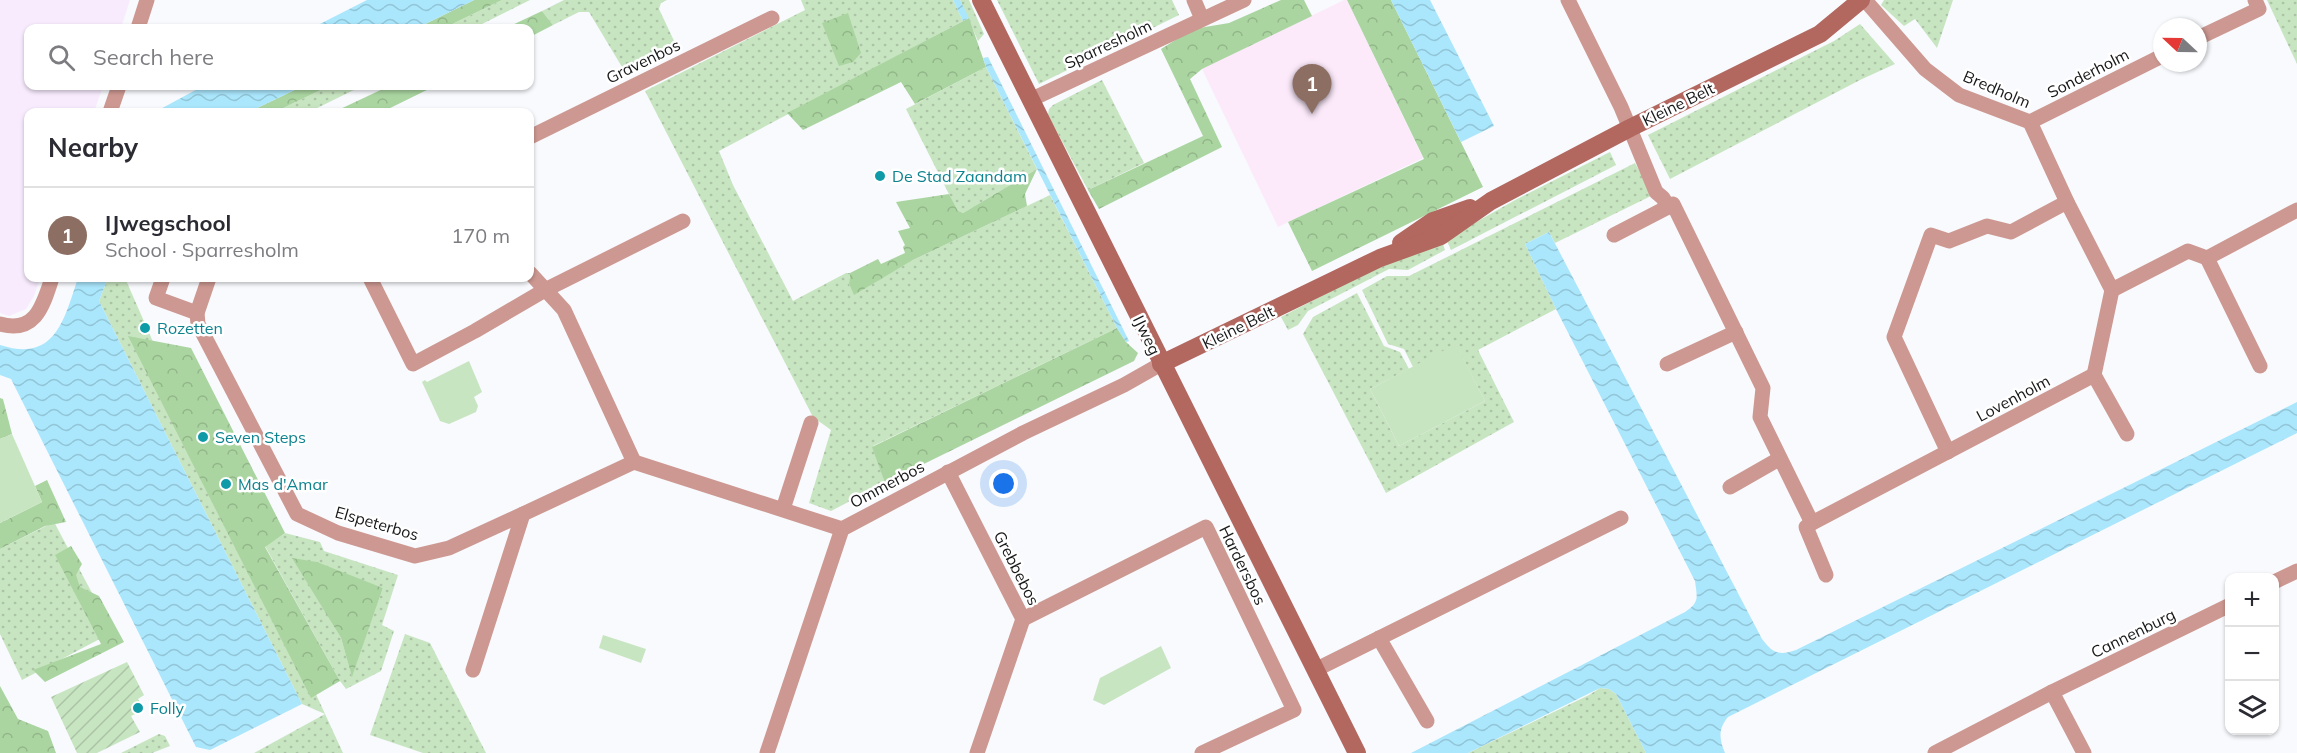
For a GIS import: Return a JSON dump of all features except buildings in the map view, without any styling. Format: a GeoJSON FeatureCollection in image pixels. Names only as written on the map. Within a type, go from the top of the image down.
{"type":"FeatureCollection","features":[{"type":"Feature","properties":{"kind":"street"},"geometry":{"type":"LineString","coordinates":[[139,24],[147,0]]}},
{"type":"Feature","properties":{"kind":"street","name":"IJweg"},"geometry":{"type":"LineString","coordinates":[[981,0],[1357,753]]}},
{"type":"Feature","properties":{"kind":"street"},"geometry":{"type":"LineString","coordinates":[[1194,0],[1202,20]]}},
{"type":"Feature","properties":{"kind":"street","name":"Sparresholm"},"geometry":{"type":"LineString","coordinates":[[1030,100],[1202,20],[1225,4],[1244,0]]}},
{"type":"Feature","properties":{"kind":"street"},"geometry":{"type":"LineString","coordinates":[[1568,0],[1630,129],[1656,192],[1668,207]]}},
{"type":"Feature","properties":{"kind":"street","name":"Kleine Belt"},"geometry":{"type":"LineString","coordinates":[[1161,364],[1380,258],[1433,221],[1491,201],[1820,34],[1863,0]]}},
{"type":"Feature","properties":{"kind":"street","name":"Bredholm"},"geometry":{"type":"LineString","coordinates":[[1863,0],[1925,69],[1959,95],[2030,122],[2067,202],[2112,290]]}},
{"type":"Feature","properties":{"kind":"street"},"geometry":{"type":"LineString","coordinates":[[2207,34],[2259,9],[2255,0]]}},
{"type":"Feature","properties":{"kind":"street","name":"Gravenbos"},"geometry":{"type":"LineString","coordinates":[[534,135],[772,18]]}},
{"type":"Feature","properties":{"kind":"street","name":"Sonderholm"},"geometry":{"type":"LineString","coordinates":[[2030,122],[2153,60]]}},
{"type":"Feature","properties":{"kind":"street"},"geometry":{"type":"LineString","coordinates":[[111,108],[117,90]]}},
{"type":"Feature","properties":{"kind":"street"},"geometry":{"type":"LineString","coordinates":[[1948,453],[1894,337],[1931,235],[1950,241],[1987,226],[2011,232],[2067,202]]}},
{"type":"Feature","properties":{"kind":"street"},"geometry":{"type":"LineString","coordinates":[[1614,235],[1673,204],[1763,388],[1760,417],[1812,523],[1806,527],[1826,575]]}},
{"type":"Feature","properties":{"kind":"street"},"geometry":{"type":"LineString","coordinates":[[2207,258],[2297,210]]}},
{"type":"Feature","properties":{"kind":"street"},"geometry":{"type":"LineString","coordinates":[[372,282],[413,364],[544,290],[683,221]]}},
{"type":"Feature","properties":{"kind":"street"},"geometry":{"type":"LineString","coordinates":[[2127,434],[2094,375],[2112,290],[2188,251],[2207,258],[2260,366]]}},
{"type":"Feature","properties":{"kind":"street"},"geometry":{"type":"LineString","coordinates":[[534,278],[564,310],[634,462],[842,528]]}},
{"type":"Feature","properties":{"kind":"street"},"geometry":{"type":"LineString","coordinates":[[0,324],[19,327],[31,321],[39,313],[51,282]]}},
{"type":"Feature","properties":{"kind":"street"},"geometry":{"type":"LineString","coordinates":[[162,282],[156,298],[197,313],[208,282]]}},
{"type":"Feature","properties":{"kind":"street","name":"Elspeterbos"},"geometry":{"type":"LineString","coordinates":[[197,313],[198,324],[297,514],[338,533],[415,556],[449,548],[634,462]]}},
{"type":"Feature","properties":{"kind":"street"},"geometry":{"type":"LineString","coordinates":[[1667,364],[1736,332]]}},
{"type":"Feature","properties":{"kind":"street","name":"Ommerbos"},"geometry":{"type":"LineString","coordinates":[[767,753],[842,528],[1161,364]]}},
{"type":"Feature","properties":{"kind":"street","name":"Lovenholm"},"geometry":{"type":"LineString","coordinates":[[1812,523],[2094,375]]}},
{"type":"Feature","properties":{"kind":"street"},"geometry":{"type":"LineString","coordinates":[[783,509],[811,423]]}},
{"type":"Feature","properties":{"kind":"street"},"geometry":{"type":"LineString","coordinates":[[1730,487],[1779,459]]}},
{"type":"Feature","properties":{"kind":"street","name":"Grebbebos"},"geometry":{"type":"LineString","coordinates":[[948,472],[1023,619],[977,753]]}},
{"type":"Feature","properties":{"kind":"street"},"geometry":{"type":"LineString","coordinates":[[473,670],[523,514]]}},
{"type":"Feature","properties":{"kind":"street"},"geometry":{"type":"LineString","coordinates":[[1315,670],[1622,518]]}},
{"type":"Feature","properties":{"kind":"street","name":"Hardersbos"},"geometry":{"type":"LineString","coordinates":[[1023,619],[1206,527],[1294,710],[1202,753]]}},
{"type":"Feature","properties":{"kind":"street"},"geometry":{"type":"LineString","coordinates":[[2279,580],[2297,571]]}},
{"type":"Feature","properties":{"kind":"street","name":"Cannenburg"},"geometry":{"type":"LineString","coordinates":[[1935,753],[1951,748],[2052,692],[2225,607]]}},
{"type":"Feature","properties":{"kind":"street"},"geometry":{"type":"LineString","coordinates":[[1379,638],[1427,722]]}},
{"type":"Feature","properties":{"kind":"street"},"geometry":{"type":"LineString","coordinates":[[2052,692],[2084,753]]}},
{"type":"Feature","properties":{"kind":"shaded area"},"geometry":{"type":"Polygon","coordinates":[[[0,0],[130,0],[122,24],[24,24],[24,90],[102,90],[95,108],[24,108],[24,282],[39,282],[26,309],[9,316],[0,313],[0,0]]]}},
{"type":"Feature","properties":{"kind":"shaded area"},"geometry":{"type":"Polygon","coordinates":[[[1347,0],[1423,158],[1278,227],[1202,69],[1347,0]]]}},
{"type":"Feature","properties":{"kind":"green space"},"geometry":{"type":"Polygon","coordinates":[[[474,0],[502,0],[452,24],[425,24],[474,0]]]}},
{"type":"Feature","properties":{"kind":"green space"},"geometry":{"type":"Polygon","coordinates":[[[502,0],[530,0],[482,24],[452,24],[502,0]]]}},
{"type":"Feature","properties":{"kind":"green space"},"geometry":{"type":"Polygon","coordinates":[[[564,0],[667,0],[661,3],[659,9],[676,45],[675,49],[628,74],[589,12],[579,12],[553,25],[542,11],[564,0]]]}},
{"type":"Feature","properties":{"kind":"green space"},"geometry":{"type":"Polygon","coordinates":[[[801,0],[953,0],[963,21],[719,151],[733,185],[793,301],[846,273],[850,273],[849,284],[854,294],[913,260],[1050,195],[1117,328],[873,446],[885,483],[831,511],[809,503],[831,430],[813,417],[645,91],[805,10],[801,0]]]}},
{"type":"Feature","properties":{"kind":"green space"},"geometry":{"type":"Polygon","coordinates":[[[960,0],[969,0],[984,34],[978,41],[960,0]]]}},
{"type":"Feature","properties":{"kind":"green space"},"geometry":{"type":"Polygon","coordinates":[[[997,0],[1172,0],[1179,15],[1039,84],[997,0]]]}},
{"type":"Feature","properties":{"kind":"green space"},"geometry":{"type":"Polygon","coordinates":[[[1281,0],[1304,0],[1312,16],[1202,69],[1190,79],[1222,147],[1099,209],[1088,190],[1203,136],[1161,49],[1193,29],[1229,23],[1281,0]]]}},
{"type":"Feature","properties":{"kind":"green space"},"geometry":{"type":"Polygon","coordinates":[[[1347,0],[1391,0],[1483,187],[1312,271],[1288,222],[1424,159],[1347,0]]]}},
{"type":"Feature","properties":{"kind":"green space"},"geometry":{"type":"Polygon","coordinates":[[[1884,0],[1953,0],[1937,48],[1915,19],[1904,26],[1881,5],[1884,0]]]}},
{"type":"Feature","properties":{"kind":"green space"},"geometry":{"type":"Polygon","coordinates":[[[2267,0],[2297,0],[2297,64],[2267,0]]]}},
{"type":"Feature","properties":{"kind":"green space"},"geometry":{"type":"Polygon","coordinates":[[[542,11],[553,25],[534,35],[534,24],[514,24],[542,11]]]}},
{"type":"Feature","properties":{"kind":"green space"},"geometry":{"type":"Polygon","coordinates":[[[848,13],[861,53],[853,62],[839,66],[822,23],[848,13]]]}},
{"type":"Feature","properties":{"kind":"green space"},"geometry":{"type":"Polygon","coordinates":[[[969,18],[986,67],[915,104],[901,82],[803,130],[787,113],[969,18]]]}},
{"type":"Feature","properties":{"kind":"green space"},"geometry":{"type":"Polygon","coordinates":[[[1860,24],[1895,64],[1670,179],[1648,135],[1834,41],[1860,24]]]}},
{"type":"Feature","properties":{"kind":"green space"},"geometry":{"type":"Polygon","coordinates":[[[986,67],[1037,169],[963,213],[958,212],[906,109],[986,67]]]}},
{"type":"Feature","properties":{"kind":"green space"},"geometry":{"type":"Polygon","coordinates":[[[1102,80],[1144,163],[1088,190],[1048,115],[1053,105],[1102,80]]]}},
{"type":"Feature","properties":{"kind":"green space"},"geometry":{"type":"Polygon","coordinates":[[[295,90],[321,90],[283,108],[257,108],[295,90]]]}},
{"type":"Feature","properties":{"kind":"green space"},"geometry":{"type":"Polygon","coordinates":[[[321,90],[354,90],[317,108],[283,108],[321,90]]]}},
{"type":"Feature","properties":{"kind":"green space"},"geometry":{"type":"Polygon","coordinates":[[[381,90],[427,90],[390,108],[342,108],[381,90]]]}},
{"type":"Feature","properties":{"kind":"green space"},"geometry":{"type":"Polygon","coordinates":[[[1610,152],[1616,165],[1451,250],[1446,239],[1517,199],[1610,152]]]}},
{"type":"Feature","properties":{"kind":"green space"},"geometry":{"type":"Polygon","coordinates":[[[1635,163],[1653,195],[1555,243],[1549,232],[1525,244],[1556,309],[1478,350],[1514,422],[1386,493],[1303,334],[1313,317],[1357,293],[1384,346],[1400,352],[1409,369],[1370,389],[1399,446],[1485,401],[1456,345],[1413,367],[1404,349],[1388,344],[1362,290],[1387,276],[1409,276],[1635,163]]]}},
{"type":"Feature","properties":{"kind":"green space"},"geometry":{"type":"Polygon","coordinates":[[[1037,169],[1025,194],[1027,206],[913,260],[854,295],[849,284],[850,273],[878,259],[881,264],[905,253],[903,247],[905,245],[898,231],[910,228],[896,202],[949,194],[958,211],[963,213],[1037,169]]]}},
{"type":"Feature","properties":{"kind":"green space"},"geometry":{"type":"Polygon","coordinates":[[[1442,241],[1445,250],[1408,270],[1389,269],[1308,311],[1298,325],[1288,330],[1281,317],[1360,276],[1442,241]]]}},
{"type":"Feature","properties":{"kind":"green space"},"geometry":{"type":"Polygon","coordinates":[[[106,282],[127,282],[193,433],[257,566],[343,753],[254,753],[325,714],[302,704],[99,301],[106,282]]]}},
{"type":"Feature","properties":{"kind":"green space"},"geometry":{"type":"Polygon","coordinates":[[[1117,328],[1126,342],[1138,353],[1134,361],[885,483],[872,447],[1117,328]]]}},
{"type":"Feature","properties":{"kind":"green space"},"geometry":{"type":"Polygon","coordinates":[[[128,336],[191,348],[285,533],[265,547],[340,681],[311,698],[128,336]]]}},
{"type":"Feature","properties":{"kind":"green space"},"geometry":{"type":"Polygon","coordinates":[[[1456,344],[1485,401],[1399,446],[1370,389],[1456,344]]]}},
{"type":"Feature","properties":{"kind":"green space"},"geometry":{"type":"Polygon","coordinates":[[[469,361],[482,392],[474,397],[478,406],[476,412],[449,424],[440,421],[422,382],[425,380],[427,382],[469,361]]]}},
{"type":"Feature","properties":{"kind":"green space"},"geometry":{"type":"Polygon","coordinates":[[[0,398],[3,399],[12,434],[0,439],[0,398]]]}},
{"type":"Feature","properties":{"kind":"green space"},"geometry":{"type":"Polygon","coordinates":[[[12,434],[42,502],[0,523],[0,439],[12,434]]]}},
{"type":"Feature","properties":{"kind":"green space"},"geometry":{"type":"Polygon","coordinates":[[[47,480],[66,522],[45,526],[0,549],[0,523],[42,502],[35,486],[47,480]]]}},
{"type":"Feature","properties":{"kind":"green space"},"geometry":{"type":"Polygon","coordinates":[[[54,522],[113,632],[22,680],[0,634],[0,549],[54,522]]]}},
{"type":"Feature","properties":{"kind":"green space"},"geometry":{"type":"Polygon","coordinates":[[[285,533],[320,542],[324,551],[398,575],[382,625],[394,631],[381,671],[346,689],[265,546],[285,533]],[[293,558],[341,638],[352,676],[383,588],[293,558]]]}},
{"type":"Feature","properties":{"kind":"green space"},"geometry":{"type":"Polygon","coordinates":[[[71,546],[82,564],[76,575],[80,587],[99,596],[124,642],[45,682],[33,670],[101,644],[55,555],[71,546]]]}},
{"type":"Feature","properties":{"kind":"green space"},"geometry":{"type":"Polygon","coordinates":[[[292,558],[317,562],[383,588],[352,677],[341,638],[292,558]]]}},
{"type":"Feature","properties":{"kind":"green space"},"geometry":{"type":"Polygon","coordinates":[[[405,634],[430,643],[486,753],[423,753],[370,735],[405,634]]]}},
{"type":"Feature","properties":{"kind":"green space"},"geometry":{"type":"Polygon","coordinates":[[[603,635],[646,649],[641,663],[599,648],[603,635]]]}},
{"type":"Feature","properties":{"kind":"green space"},"geometry":{"type":"Polygon","coordinates":[[[1161,646],[1171,668],[1104,705],[1093,700],[1100,678],[1161,646]]]}},
{"type":"Feature","properties":{"kind":"green space"},"geometry":{"type":"Polygon","coordinates":[[[127,662],[144,695],[138,699],[144,710],[131,716],[140,732],[97,753],[77,753],[51,697],[127,662]]]}},
{"type":"Feature","properties":{"kind":"green space"},"geometry":{"type":"Polygon","coordinates":[[[0,686],[18,719],[48,731],[56,753],[0,753],[0,686]]]}},
{"type":"Feature","properties":{"kind":"green space"},"geometry":{"type":"Polygon","coordinates":[[[1600,688],[1609,689],[1616,694],[1646,753],[1468,753],[1589,695],[1600,688]]]}},
{"type":"Feature","properties":{"kind":"green space"},"geometry":{"type":"Polygon","coordinates":[[[159,734],[165,736],[170,746],[152,753],[121,753],[159,734]]]}},
{"type":"Feature","properties":{"kind":"water"},"geometry":{"type":"Polygon","coordinates":[[[367,0],[474,0],[425,24],[320,24],[367,0]]]}},
{"type":"Feature","properties":{"kind":"water"},"geometry":{"type":"Polygon","coordinates":[[[953,0],[960,0],[969,18],[963,21],[953,0]]]}},
{"type":"Feature","properties":{"kind":"water"},"geometry":{"type":"Polygon","coordinates":[[[1391,0],[1430,0],[1494,126],[1461,142],[1391,0]]]}},
{"type":"Feature","properties":{"kind":"water"},"geometry":{"type":"Polygon","coordinates":[[[988,57],[1129,341],[1126,342],[1117,328],[986,67],[983,58],[988,57]]]}},
{"type":"Feature","properties":{"kind":"water"},"geometry":{"type":"Polygon","coordinates":[[[196,90],[295,90],[257,108],[162,108],[196,90]]]}},
{"type":"Feature","properties":{"kind":"water"},"geometry":{"type":"Polygon","coordinates":[[[1549,232],[1762,639],[1776,652],[1785,653],[1796,650],[2297,402],[2297,433],[1728,717],[1720,734],[1725,753],[1646,753],[1616,694],[1609,689],[1600,688],[1468,753],[1411,753],[1685,612],[1696,599],[1695,581],[1525,244],[1549,232]]]}},
{"type":"Feature","properties":{"kind":"water"},"geometry":{"type":"Polygon","coordinates":[[[77,282],[106,282],[99,301],[302,704],[210,750],[196,747],[11,379],[0,375],[0,345],[19,349],[34,348],[46,343],[55,334],[68,308],[77,282]]]}},
{"type":"Feature","properties":{"kind":"place","name":"IJwegschool"},"geometry":{"type":"Point","coordinates":[1312,114]}},
{"type":"Feature","properties":{"kind":"place","name":"De Stad Zaandam"},"geometry":{"type":"Point","coordinates":[880,176]}},
{"type":"Feature","properties":{"kind":"place","name":"Rozetten"},"geometry":{"type":"Point","coordinates":[145,328]}},
{"type":"Feature","properties":{"kind":"place","name":"Seven Steps"},"geometry":{"type":"Point","coordinates":[203,437]}},
{"type":"Feature","properties":{"kind":"place","name":"Mas d'Amar"},"geometry":{"type":"Point","coordinates":[226,484]}},
{"type":"Feature","properties":{"kind":"place","name":"Folly"},"geometry":{"type":"Point","coordinates":[138,708]}}]}
